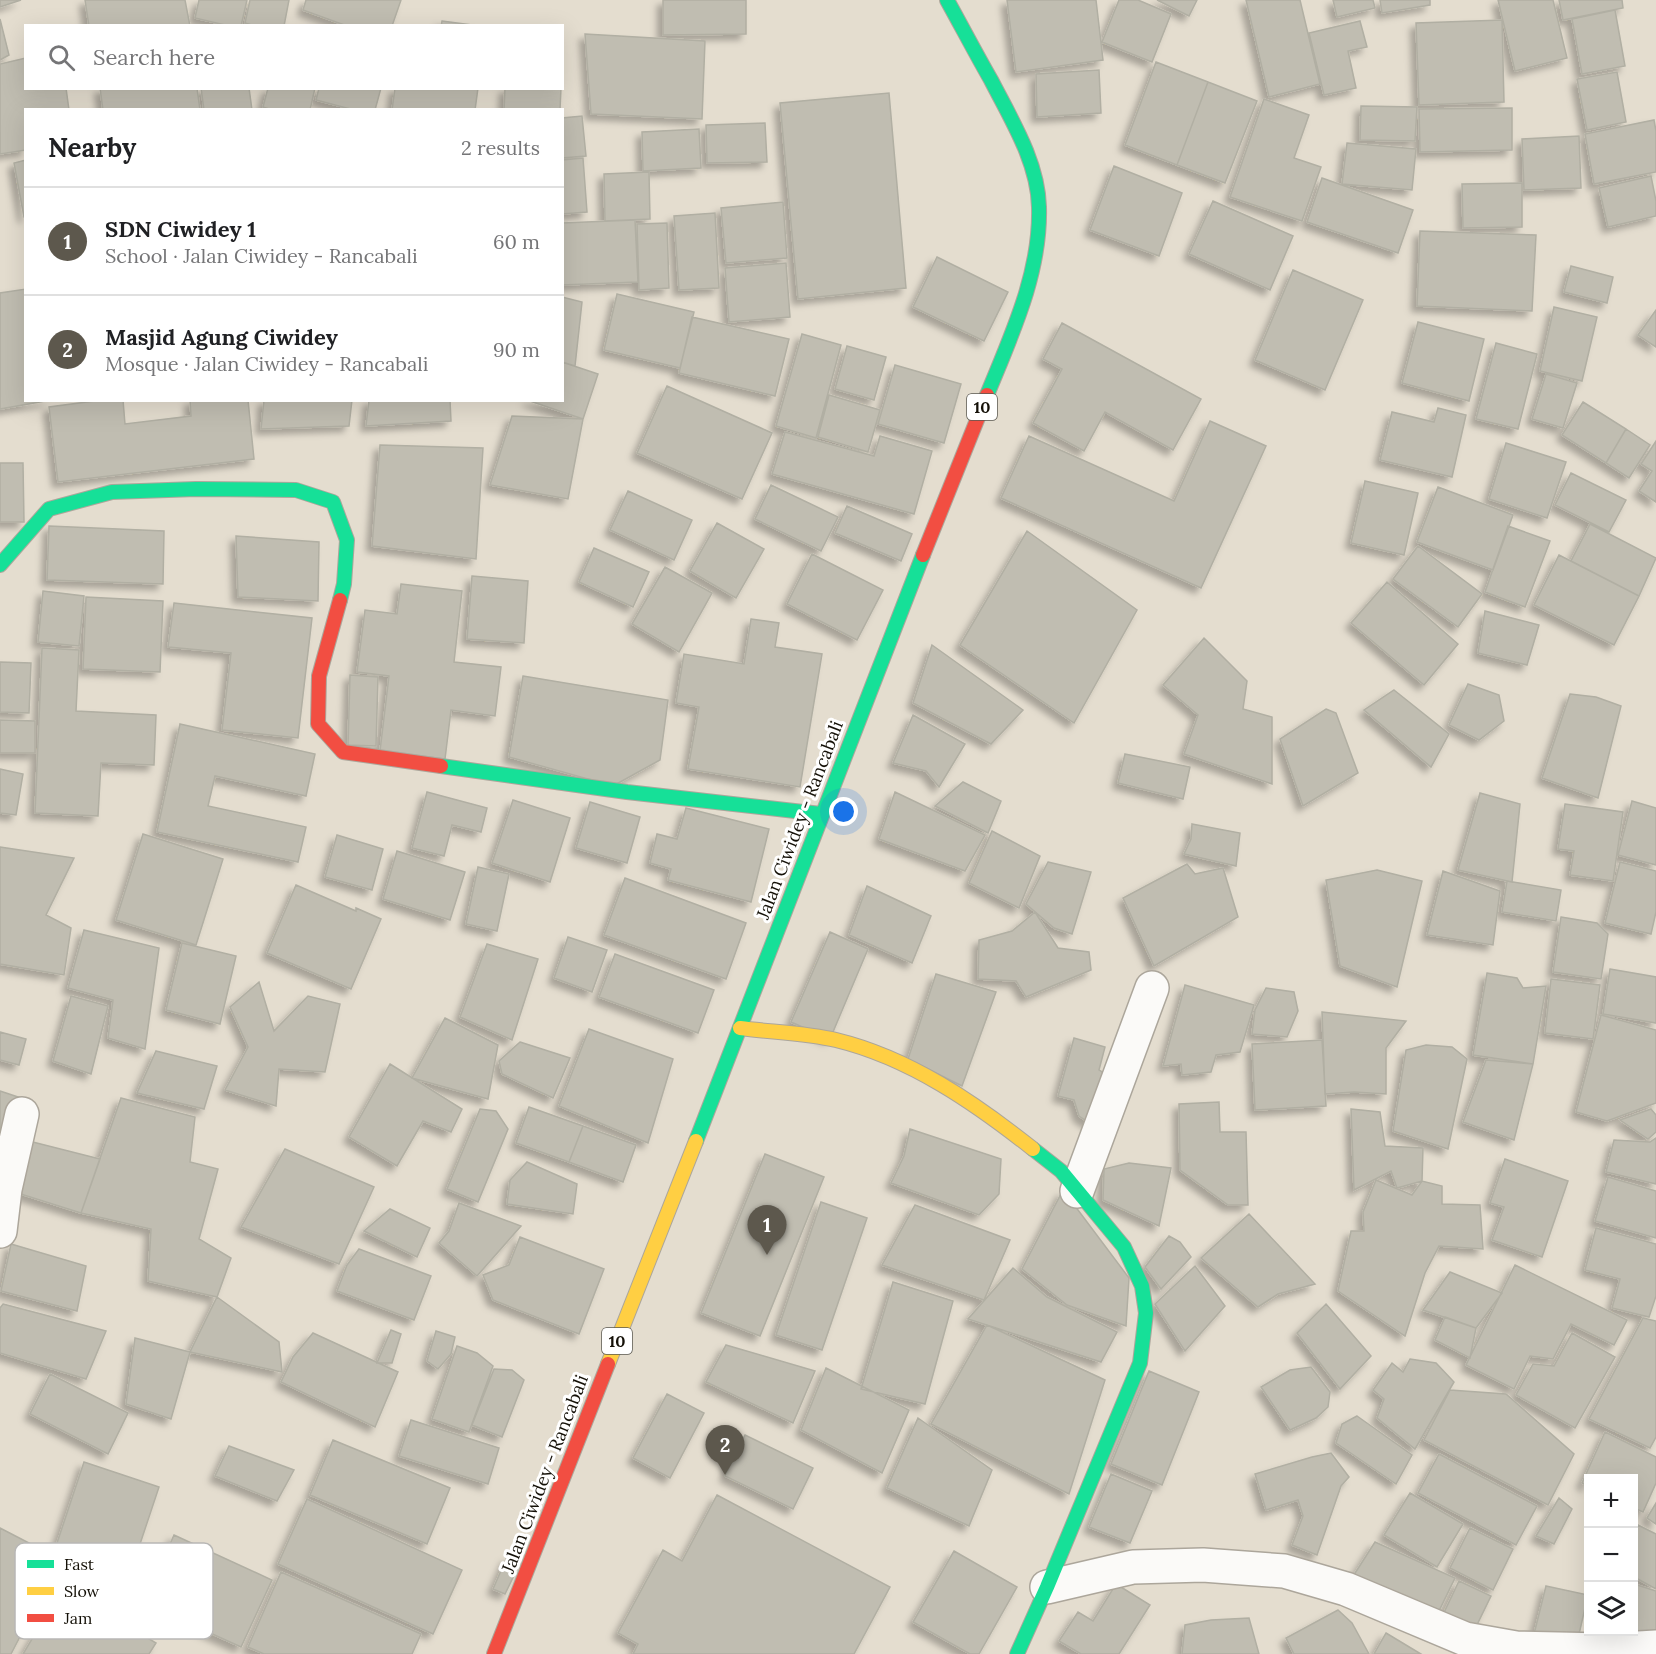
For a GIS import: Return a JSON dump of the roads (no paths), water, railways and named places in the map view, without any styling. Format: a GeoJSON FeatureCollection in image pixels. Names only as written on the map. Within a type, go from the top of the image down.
{"type":"FeatureCollection","features":[{"type":"Feature","properties":{"kind":"main road","name":"Jalan Ciwidey - Rancabali"},"geometry":{"type":"LineString","coordinates":[[494,1654],[740,1028],[821,814],[1022,308],[1036,248],[1040,207],[1035,180],[1018,131],[947,0]]}},
{"type":"Feature","properties":{"kind":"main road"},"geometry":{"type":"LineString","coordinates":[[0,565],[49,509],[112,492],[196,489],[296,490],[333,502],[347,540],[344,585],[319,676],[318,724],[343,752],[627,792],[821,814]]}},
{"type":"Feature","properties":{"kind":"main road"},"geometry":{"type":"LineString","coordinates":[[740,1028],[836,1040],[918,1071],[990,1115],[1061,1171],[1124,1247],[1142,1286],[1146,1313],[1140,1363],[1017,1654]]}},
{"type":"Feature","properties":{"kind":"street"},"geometry":{"type":"LineString","coordinates":[[1077,1191],[1152,988]]}},
{"type":"Feature","properties":{"kind":"street"},"geometry":{"type":"LineString","coordinates":[[0,1231],[5,1189],[22,1114]]}},
{"type":"Feature","properties":{"kind":"street"},"geometry":{"type":"LineString","coordinates":[[1047,1587],[1133,1567],[1203,1565],[1284,1571],[1346,1589],[1465,1639],[1516,1648],[1604,1650],[1656,1647]]}},
{"type":"Feature","properties":{"kind":"place","name":"SDN Ciwidey 1"},"geometry":{"type":"Point","coordinates":[767,1255]}},
{"type":"Feature","properties":{"kind":"place","name":"Masjid Agung Ciwidey"},"geometry":{"type":"Point","coordinates":[725,1475]}}]}
